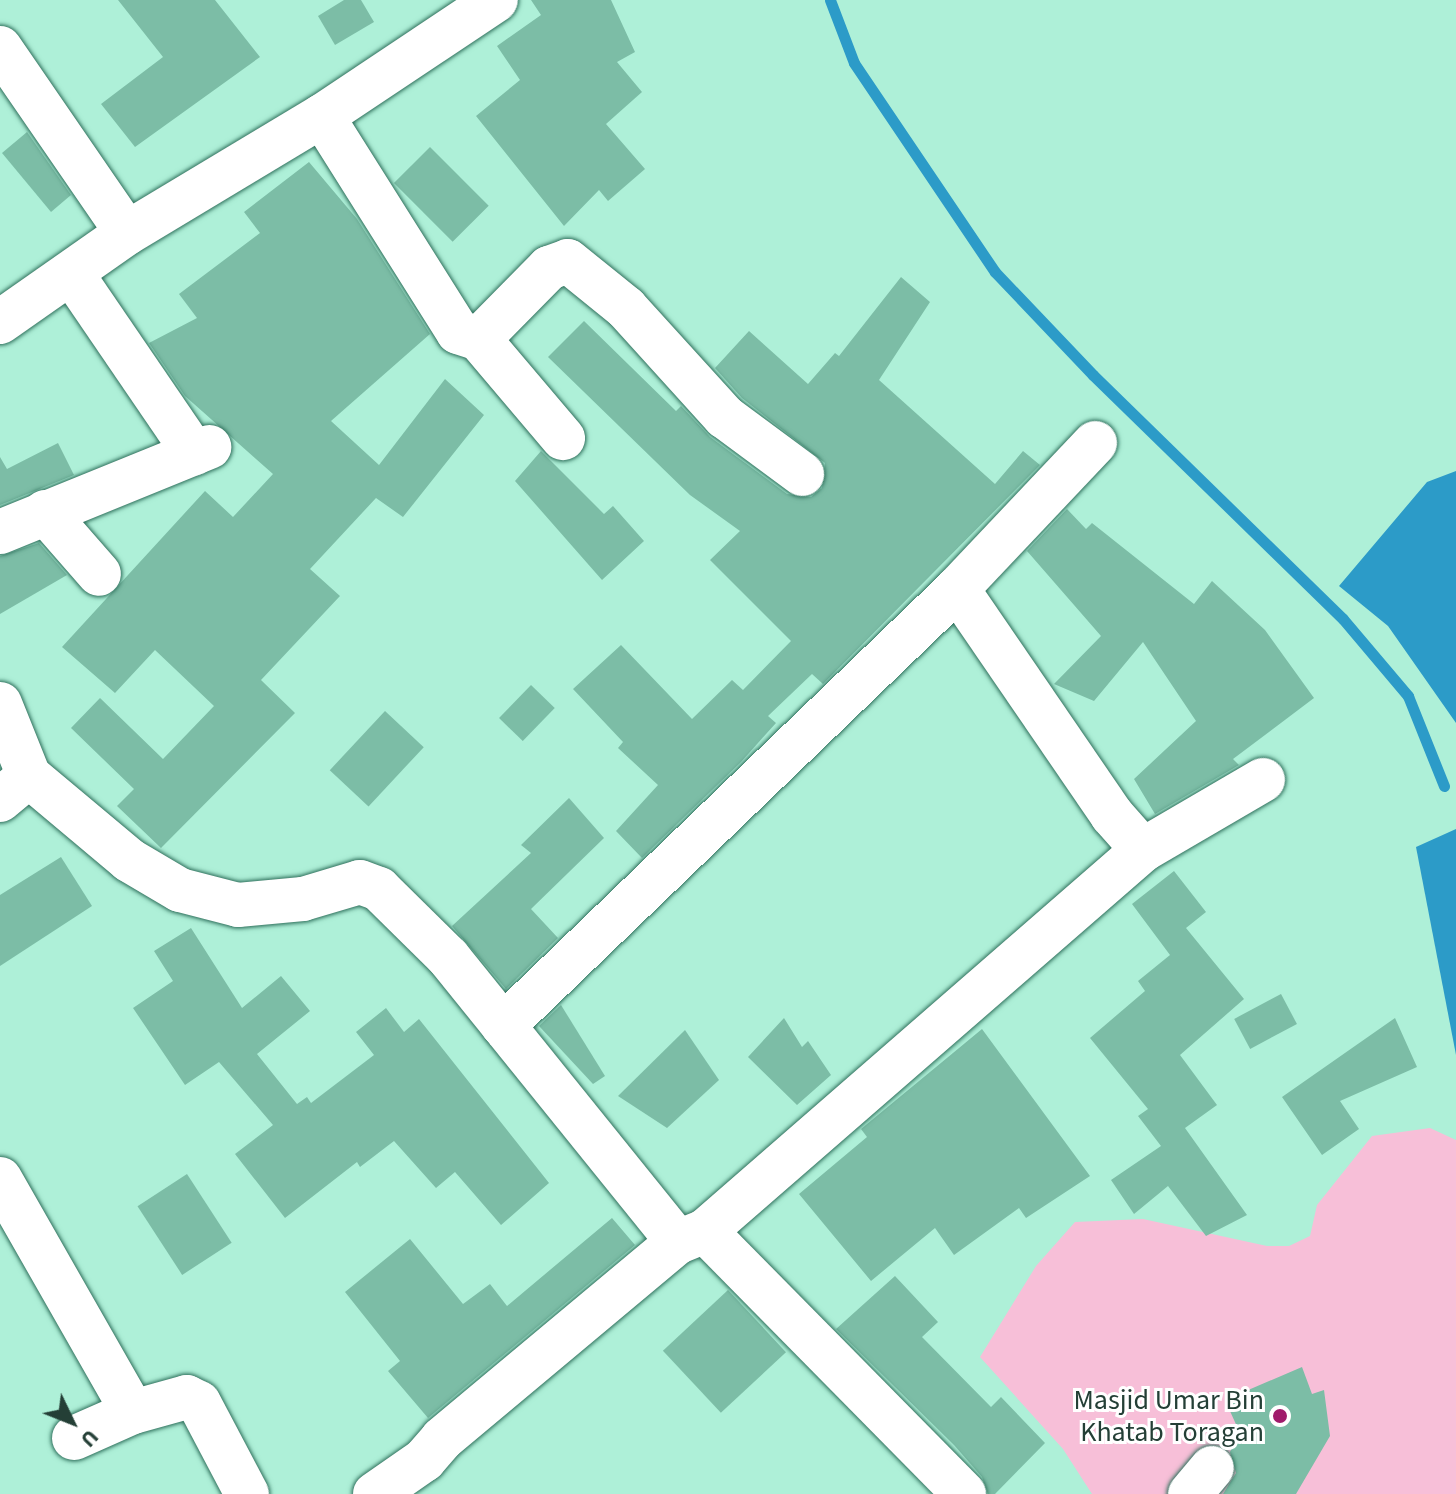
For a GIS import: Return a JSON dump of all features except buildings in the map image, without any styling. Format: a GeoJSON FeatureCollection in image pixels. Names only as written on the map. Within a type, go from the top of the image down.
{"type":"FeatureCollection","features":[{"type":"Feature","properties":{"kind":"street"},"geometry":{"type":"LineString","coordinates":[[0,322],[127,233],[322,116],[467,7]]}},
{"type":"Feature","properties":{"kind":"street"},"geometry":{"type":"LineString","coordinates":[[0,48],[127,233]]}},
{"type":"Feature","properties":{"kind":"street"},"geometry":{"type":"LineString","coordinates":[[322,116],[458,332],[479,339],[563,438]]}},
{"type":"Feature","properties":{"kind":"street"},"geometry":{"type":"LineString","coordinates":[[479,339],[549,268],[568,261],[626,308],[725,417],[802,474]]}},
{"type":"Feature","properties":{"kind":"street"},"geometry":{"type":"LineString","coordinates":[[0,532],[202,450],[72,274]]}},
{"type":"Feature","properties":{"kind":"street"},"geometry":{"type":"LineString","coordinates":[[503,1026],[957,589],[1095,443]]}},
{"type":"Feature","properties":{"kind":"street"},"geometry":{"type":"LineString","coordinates":[[45,512],[99,574]]}},
{"type":"Feature","properties":{"kind":"street"},"geometry":{"type":"LineString","coordinates":[[957,589],[1112,815],[1143,850]]}},
{"type":"Feature","properties":{"kind":"street"},"geometry":{"type":"LineString","coordinates":[[0,704],[14,788],[180,890],[238,905],[303,899],[370,883],[448,957],[503,1026],[691,1236],[964,1494]]}},
{"type":"Feature","properties":{"kind":"street"},"geometry":{"type":"LineString","coordinates":[[375,1494],[428,1477],[442,1439],[691,1236],[1143,850],[1263,780]]}},
{"type":"Feature","properties":{"kind":"street"},"geometry":{"type":"LineString","coordinates":[[0,1179],[133,1412]]}},
{"type":"Feature","properties":{"kind":"street"},"geometry":{"type":"LineString","coordinates":[[74,1438],[133,1412],[169,1399],[187,1397],[199,1403],[247,1494]]}},
{"type":"Feature","properties":{"kind":"shaded area"},"geometry":{"type":"Polygon","coordinates":[[[1430,1128],[1456,1140],[1456,1494],[1092,1494],[1063,1449],[980,1357],[1036,1266],[1075,1222],[1143,1219],[1267,1246],[1289,1246],[1310,1236],[1317,1205],[1372,1136],[1430,1128]]]}},
{"type":"Feature","properties":{"kind":"water"},"geometry":{"type":"Polygon","coordinates":[[[1456,471],[1456,723],[1388,626],[1339,586],[1427,482],[1456,471]]]}},
{"type":"Feature","properties":{"kind":"water"},"geometry":{"type":"Polygon","coordinates":[[[1456,829],[1456,1055],[1416,847],[1456,829]]]}},
{"type":"Feature","properties":{"kind":"waterway"},"geometry":{"type":"LineString","coordinates":[[830,0],[854,63],[995,272],[1093,375],[1343,619],[1408,696],[1444,786]]}},
{"type":"Feature","properties":{"kind":"place","name":"Masjid Umar Bin Khatab Toragan"},"geometry":{"type":"Point","coordinates":[1280,1416]}}]}
